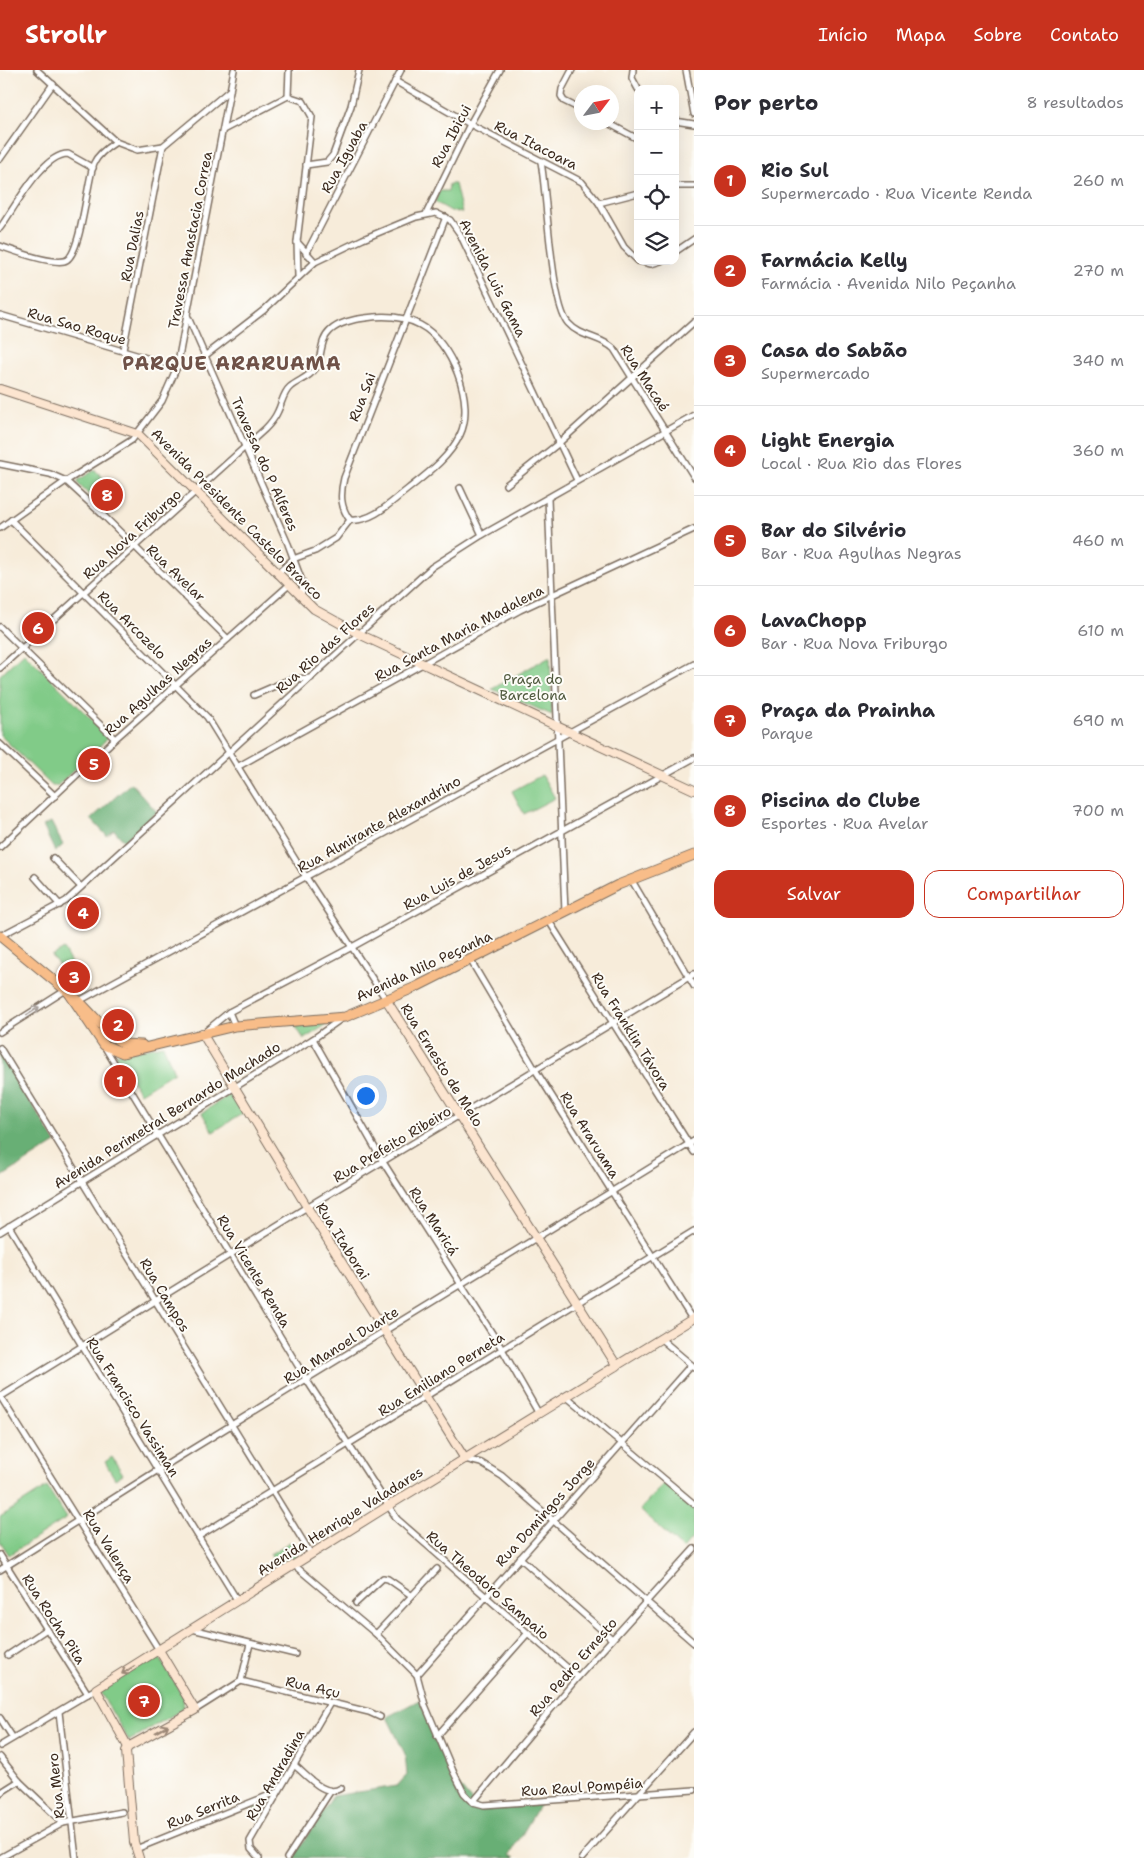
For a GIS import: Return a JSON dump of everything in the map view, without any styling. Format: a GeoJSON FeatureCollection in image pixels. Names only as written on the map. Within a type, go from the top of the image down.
{"type":"FeatureCollection","features":[{"type":"Feature","properties":{"kind":"main road","name":"Avenida Nilo Peçanha"},"geometry":{"type":"LineString","coordinates":[[0,936],[67,991],[96,1028],[104,1045],[123,1053],[235,1026],[345,1016],[387,1001],[471,961],[630,879],[694,855]]}},
{"type":"Feature","properties":{"kind":"main road","name":"Avenida Nilo Peçanha"},"geometry":{"type":"LineString","coordinates":[[96,1028],[124,1044],[150,1046]]}},
{"type":"Feature","properties":{"kind":"street"},"geometry":{"type":"LineString","coordinates":[[37,70],[116,142],[137,150],[163,146],[230,90]]}},
{"type":"Feature","properties":{"kind":"street","name":"Travessa Anastacia Correa"},"geometry":{"type":"LineString","coordinates":[[0,528],[66,481],[127,444],[138,434],[169,390],[177,367],[234,70]]}},
{"type":"Feature","properties":{"kind":"street"},"geometry":{"type":"LineString","coordinates":[[288,96],[289,70]]}},
{"type":"Feature","properties":{"kind":"street"},"geometry":{"type":"LineString","coordinates":[[306,165],[327,162],[333,155],[351,106],[359,70]]}},
{"type":"Feature","properties":{"kind":"street","name":"Rua Iguaba"},"geometry":{"type":"LineString","coordinates":[[306,254],[401,70]]}},
{"type":"Feature","properties":{"kind":"street","name":"Rua Ibicui"},"geometry":{"type":"LineString","coordinates":[[426,214],[470,124],[500,70]]}},
{"type":"Feature","properties":{"kind":"street"},"geometry":{"type":"LineString","coordinates":[[572,70],[560,93],[564,101],[574,106]]}},
{"type":"Feature","properties":{"kind":"street"},"geometry":{"type":"LineString","coordinates":[[633,70],[632,78],[636,85]]}},
{"type":"Feature","properties":{"kind":"street"},"geometry":{"type":"LineString","coordinates":[[686,70],[691,89],[694,114]]}},
{"type":"Feature","properties":{"kind":"street","name":"Rua Itacoara"},"geometry":{"type":"LineString","coordinates":[[395,81],[470,124],[582,182],[599,204],[624,247],[634,257]]}},
{"type":"Feature","properties":{"kind":"street"},"geometry":{"type":"LineString","coordinates":[[0,159],[53,84]]}},
{"type":"Feature","properties":{"kind":"street"},"geometry":{"type":"LineString","coordinates":[[222,130],[288,96],[303,101],[312,117],[297,242],[298,276]]}},
{"type":"Feature","properties":{"kind":"street"},"geometry":{"type":"LineString","coordinates":[[679,122],[694,124]]}},
{"type":"Feature","properties":{"kind":"street"},"geometry":{"type":"LineString","coordinates":[[619,129],[634,137]]}},
{"type":"Feature","properties":{"kind":"street"},"geometry":{"type":"LineString","coordinates":[[0,246],[53,260],[64,261],[70,258],[78,240],[93,168],[103,151],[116,142]]}},
{"type":"Feature","properties":{"kind":"street","name":"Rua Dalias"},"geometry":{"type":"LineString","coordinates":[[122,350],[163,146]]}},
{"type":"Feature","properties":{"kind":"street"},"geometry":{"type":"LineString","coordinates":[[0,228],[42,168],[55,156],[68,154],[93,168]]}},
{"type":"Feature","properties":{"kind":"street","name":"Rua Macaé"},"geometry":{"type":"LineString","coordinates":[[541,162],[548,201],[551,255],[562,314],[577,331],[610,345],[694,477]]}},
{"type":"Feature","properties":{"kind":"street"},"geometry":{"type":"LineString","coordinates":[[679,186],[694,186]]}},
{"type":"Feature","properties":{"kind":"street"},"geometry":{"type":"LineString","coordinates":[[599,204],[634,194]]}},
{"type":"Feature","properties":{"kind":"street","name":"Avenida Luis Gama"},"geometry":{"type":"LineString","coordinates":[[426,214],[436,213],[446,217],[454,224],[478,268],[577,480]]}},
{"type":"Feature","properties":{"kind":"street"},"geometry":{"type":"LineString","coordinates":[[206,355],[264,310],[315,262],[363,239],[426,214]]}},
{"type":"Feature","properties":{"kind":"street","name":"Rua Sai"},"geometry":{"type":"LineString","coordinates":[[350,520],[345,513],[340,496],[344,478],[446,217]]}},
{"type":"Feature","properties":{"kind":"street"},"geometry":{"type":"LineString","coordinates":[[679,249],[694,239]]}},
{"type":"Feature","properties":{"kind":"street"},"geometry":{"type":"LineString","coordinates":[[297,242],[315,262]]}},
{"type":"Feature","properties":{"kind":"street","name":"Rua Sao Roque"},"geometry":{"type":"LineString","coordinates":[[0,315],[177,367]]}},
{"type":"Feature","properties":{"kind":"street","name":"Travessa do P Alferes"},"geometry":{"type":"LineString","coordinates":[[187,315],[293,559],[303,584],[302,592],[299,595]]}},
{"type":"Feature","properties":{"kind":"street","name":"Rua Nova Friburgo"},"geometry":{"type":"LineString","coordinates":[[0,668],[272,421],[288,388],[314,370],[330,331],[360,318],[381,316],[405,319]]}},
{"type":"Feature","properties":{"kind":"street"},"geometry":{"type":"LineString","coordinates":[[278,574],[293,559],[327,545],[336,538],[350,520],[360,521],[372,516],[430,472],[449,453],[461,433],[466,415],[466,399],[457,372],[430,333],[422,326],[405,319]]}},
{"type":"Feature","properties":{"kind":"street"},"geometry":{"type":"LineString","coordinates":[[506,486],[559,443],[694,322]]}},
{"type":"Feature","properties":{"kind":"street","name":"Avenida Presidente Castelo Branco"},"geometry":{"type":"LineString","coordinates":[[0,389],[138,434],[317,611],[359,634],[694,790]]}},
{"type":"Feature","properties":{"kind":"street","name":"Rua Rio das Flores"},"geometry":{"type":"LineString","coordinates":[[0,936],[60,905],[432,567],[482,534],[548,499],[577,480],[694,414]]}},
{"type":"Feature","properties":{"kind":"street"},"geometry":{"type":"LineString","coordinates":[[0,464],[50,474],[66,481]]}},
{"type":"Feature","properties":{"kind":"street","name":"Rua Avelar"},"geometry":{"type":"LineString","coordinates":[[66,481],[106,517],[134,547],[228,638]]}},
{"type":"Feature","properties":{"kind":"street"},"geometry":{"type":"LineString","coordinates":[[460,488],[482,534]]}},
{"type":"Feature","properties":{"kind":"street"},"geometry":{"type":"LineString","coordinates":[[548,499],[565,912]]}},
{"type":"Feature","properties":{"kind":"street","name":"Rua Arcozelo"},"geometry":{"type":"LineString","coordinates":[[11,520],[207,717],[229,752]]}},
{"type":"Feature","properties":{"kind":"street","name":"Rua Santa Maria Madalena"},"geometry":{"type":"LineString","coordinates":[[239,766],[305,731],[422,663],[551,596],[694,529]]}},
{"type":"Feature","properties":{"kind":"street","name":"Rua Agulhas Negras"},"geometry":{"type":"LineString","coordinates":[[0,847],[115,739],[289,585]]}},
{"type":"Feature","properties":{"kind":"street"},"geometry":{"type":"LineString","coordinates":[[0,627],[115,739]]}},
{"type":"Feature","properties":{"kind":"street","name":"Rua Almirante Alexandrino"},"geometry":{"type":"LineString","coordinates":[[77,1002],[694,664]]}},
{"type":"Feature","properties":{"kind":"street"},"geometry":{"type":"LineString","coordinates":[[254,695],[291,679],[311,678]]}},
{"type":"Feature","properties":{"kind":"street"},"geometry":{"type":"LineString","coordinates":[[0,744],[55,796]]}},
{"type":"Feature","properties":{"kind":"street","name":"Rua Ernesto de Melo"},"geometry":{"type":"LineString","coordinates":[[229,752],[306,877],[387,1001],[617,1366]]}},
{"type":"Feature","properties":{"kind":"street","name":"Rua Luis de Jesus"},"geometry":{"type":"LineString","coordinates":[[203,1033],[229,1012],[352,947],[694,758]]}},
{"type":"Feature","properties":{"kind":"street"},"geometry":{"type":"LineString","coordinates":[[52,858],[81,886]]}},
{"type":"Feature","properties":{"kind":"street"},"geometry":{"type":"LineString","coordinates":[[35,877],[60,905]]}},
{"type":"Feature","properties":{"kind":"street"},"geometry":{"type":"LineString","coordinates":[[630,879],[694,986]]}},
{"type":"Feature","properties":{"kind":"street","name":"Rua Franklin Távora"},"geometry":{"type":"LineString","coordinates":[[549,921],[612,1023],[691,1142],[694,1152]]}},
{"type":"Feature","properties":{"kind":"street","name":"Rua Araruama"},"geometry":{"type":"LineString","coordinates":[[471,961],[536,1070],[693,1319]]}},
{"type":"Feature","properties":{"kind":"street","name":"Rua Prefeito Ribeiro"},"geometry":{"type":"LineString","coordinates":[[0,1397],[307,1207],[694,974]]}},
{"type":"Feature","properties":{"kind":"street"},"geometry":{"type":"LineString","coordinates":[[0,1032],[67,991]]}},
{"type":"Feature","properties":{"kind":"street"},"geometry":{"type":"LineString","coordinates":[[229,1012],[235,1026]]}},
{"type":"Feature","properties":{"kind":"street","name":"Avenida Perimetral Bernardo Machado"},"geometry":{"type":"LineString","coordinates":[[0,1232],[313,1039],[345,1016]]}},
{"type":"Feature","properties":{"kind":"street","name":"Rua Itaborai"},"geometry":{"type":"LineString","coordinates":[[203,1033],[307,1207],[466,1459]]}},
{"type":"Feature","properties":{"kind":"street","name":"Rua Maricá"},"geometry":{"type":"LineString","coordinates":[[313,1039],[383,1162],[461,1283],[540,1414]]}},
{"type":"Feature","properties":{"kind":"street","name":"Rua Vicente Renda"},"geometry":{"type":"LineString","coordinates":[[104,1045],[306,1379],[350,1443],[388,1506]]}},
{"type":"Feature","properties":{"kind":"street","name":"Rua Campos"},"geometry":{"type":"LineString","coordinates":[[0,1048],[311,1554]]}},
{"type":"Feature","properties":{"kind":"street","name":"Rua Manoel Duarte"},"geometry":{"type":"LineString","coordinates":[[0,1570],[158,1470],[691,1142]]}},
{"type":"Feature","properties":{"kind":"street","name":"Rua Francisco Vassiman"},"geometry":{"type":"LineString","coordinates":[[9,1226],[237,1600]]}},
{"type":"Feature","properties":{"kind":"street","name":"Rua Emiliano Perneta"},"geometry":{"type":"LineString","coordinates":[[199,1536],[694,1231]]}},
{"type":"Feature","properties":{"kind":"street","name":"Avenida Henrique Valadares"},"geometry":{"type":"LineString","coordinates":[[0,1746],[59,1712],[388,1506],[693,1319]]}},
{"type":"Feature","properties":{"kind":"street"},"geometry":{"type":"LineString","coordinates":[[661,1339],[693,1366]]}},
{"type":"Feature","properties":{"kind":"street","name":"Rua Domingos Jorge"},"geometry":{"type":"LineString","coordinates":[[417,1675],[552,1521],[693,1366]]}},
{"type":"Feature","properties":{"kind":"street","name":"Rua Valença"},"geometry":{"type":"LineString","coordinates":[[0,1397],[79,1520],[195,1710]]}},
{"type":"Feature","properties":{"kind":"street"},"geometry":{"type":"LineString","coordinates":[[567,1397],[623,1442],[694,1504]]}},
{"type":"Feature","properties":{"kind":"street"},"geometry":{"type":"LineString","coordinates":[[466,1459],[481,1463],[493,1470],[694,1643]]}},
{"type":"Feature","properties":{"kind":"street","name":"Rua Theodoro Sampaio"},"geometry":{"type":"LineString","coordinates":[[388,1506],[406,1528],[578,1677]]}},
{"type":"Feature","properties":{"kind":"street","name":"Rua Pedro Ernesto"},"geometry":{"type":"LineString","coordinates":[[473,1802],[578,1677],[694,1549]]}},
{"type":"Feature","properties":{"kind":"street","name":"Rua Rocha Pita"},"geometry":{"type":"LineString","coordinates":[[0,1555],[88,1694]]}},
{"type":"Feature","properties":{"kind":"street"},"geometry":{"type":"LineString","coordinates":[[520,1558],[612,1639]]}},
{"type":"Feature","properties":{"kind":"street"},"geometry":{"type":"LineString","coordinates":[[294,1565],[376,1634],[417,1675],[425,1705],[460,1786],[473,1802]]}},
{"type":"Feature","properties":{"kind":"street"},"geometry":{"type":"LineString","coordinates":[[376,1634],[437,1569]]}},
{"type":"Feature","properties":{"kind":"street"},"geometry":{"type":"LineString","coordinates":[[356,1602],[383,1578],[388,1579],[411,1595]]}},
{"type":"Feature","properties":{"kind":"street"},"geometry":{"type":"LineString","coordinates":[[8,1655],[47,1629]]}},
{"type":"Feature","properties":{"kind":"street"},"geometry":{"type":"LineString","coordinates":[[192,1629],[295,1654]]}},
{"type":"Feature","properties":{"kind":"street"},"geometry":{"type":"LineString","coordinates":[[438,1736],[527,1634]]}},
{"type":"Feature","properties":{"kind":"street"},"geometry":{"type":"LineString","coordinates":[[128,1747],[195,1710],[241,1681],[250,1644]]}},
{"type":"Feature","properties":{"kind":"street","name":"Rua Açu"},"geometry":{"type":"LineString","coordinates":[[241,1681],[369,1712],[380,1717]]}},
{"type":"Feature","properties":{"kind":"street"},"geometry":{"type":"LineString","coordinates":[[96,1689],[128,1747],[125,1759],[136,1849],[139,1858]]}},
{"type":"Feature","properties":{"kind":"street","name":"Rua Andradina"},"geometry":{"type":"LineString","coordinates":[[259,1858],[251,1849],[250,1841],[330,1703]]}},
{"type":"Feature","properties":{"kind":"street","name":"Rua Mero"},"geometry":{"type":"LineString","coordinates":[[59,1712],[76,1858]]}},
{"type":"Feature","properties":{"kind":"street"},"geometry":{"type":"LineString","coordinates":[[0,1718],[13,1738]]}},
{"type":"Feature","properties":{"kind":"street"},"geometry":{"type":"LineString","coordinates":[[582,1858],[694,1732]]}},
{"type":"Feature","properties":{"kind":"street"},"geometry":{"type":"LineString","coordinates":[[0,1757],[20,1781],[63,1823]]}},
{"type":"Feature","properties":{"kind":"street"},"geometry":{"type":"LineString","coordinates":[[294,1765],[330,1792]]}},
{"type":"Feature","properties":{"kind":"street"},"geometry":{"type":"LineString","coordinates":[[0,1793],[20,1781]]}},
{"type":"Feature","properties":{"kind":"street"},"geometry":{"type":"LineString","coordinates":[[287,1858],[330,1792],[339,1789]]}},
{"type":"Feature","properties":{"kind":"street","name":"Rua Raul Pompéia"},"geometry":{"type":"LineString","coordinates":[[473,1802],[484,1805],[694,1790]]}},
{"type":"Feature","properties":{"kind":"street","name":"Rua Serrita"},"geometry":{"type":"LineString","coordinates":[[136,1849],[278,1791]]}},
{"type":"Feature","properties":{"kind":"street"},"geometry":{"type":"LineString","coordinates":[[0,1858],[63,1823],[122,1812]]}},
{"type":"Feature","properties":{"kind":"green space"},"geometry":{"type":"Polygon","coordinates":[[[449,184],[455,184],[462,213],[451,211],[435,202],[439,191],[448,191],[449,184]]]}},
{"type":"Feature","properties":{"kind":"green space"},"geometry":{"type":"Polygon","coordinates":[[[95,470],[118,492],[102,507],[78,484],[78,480],[95,470]]]}},
{"type":"Feature","properties":{"kind":"green space"},"geometry":{"type":"Polygon","coordinates":[[[24,652],[109,737],[57,786],[52,786],[0,735],[0,675],[24,652]]]}},
{"type":"Feature","properties":{"kind":"green space","name":"Praça do Barcelona"},"geometry":{"type":"Polygon","coordinates":[[[550,656],[552,715],[492,689],[550,656]]]}},
{"type":"Feature","properties":{"kind":"green space"},"geometry":{"type":"Polygon","coordinates":[[[542,775],[555,798],[524,814],[512,791],[542,775]]]}},
{"type":"Feature","properties":{"kind":"green space"},"geometry":{"type":"Polygon","coordinates":[[[131,783],[157,812],[124,841],[114,830],[107,836],[91,819],[131,783]]]}},
{"type":"Feature","properties":{"kind":"green space"},"geometry":{"type":"Polygon","coordinates":[[[51,822],[63,845],[55,852],[43,826],[51,822]]]}},
{"type":"Feature","properties":{"kind":"green space"},"geometry":{"type":"Polygon","coordinates":[[[63,949],[71,963],[62,968],[51,956],[63,949]]]}},
{"type":"Feature","properties":{"kind":"green space"},"geometry":{"type":"Polygon","coordinates":[[[325,1022],[326,1025],[304,1039],[294,1024],[325,1022]]]}},
{"type":"Feature","properties":{"kind":"green space"},"geometry":{"type":"Polygon","coordinates":[[[163,1045],[174,1072],[140,1093],[115,1054],[163,1045]]]}},
{"type":"Feature","properties":{"kind":"green space"},"geometry":{"type":"Polygon","coordinates":[[[0,1052],[56,1143],[0,1178],[0,1052]]]}},
{"type":"Feature","properties":{"kind":"green space"},"geometry":{"type":"Polygon","coordinates":[[[230,1094],[234,1095],[245,1112],[213,1132],[202,1113],[230,1094]]]}},
{"type":"Feature","properties":{"kind":"green space"},"geometry":{"type":"Polygon","coordinates":[[[112,1457],[123,1474],[115,1479],[105,1462],[112,1457]]]}},
{"type":"Feature","properties":{"kind":"green space"},"geometry":{"type":"Polygon","coordinates":[[[665,1482],[694,1507],[694,1536],[683,1549],[640,1510],[665,1482]]]}},
{"type":"Feature","properties":{"kind":"green space"},"geometry":{"type":"Polygon","coordinates":[[[47,1487],[67,1518],[9,1555],[0,1541],[0,1517],[47,1487]]]}},
{"type":"Feature","properties":{"kind":"green space"},"geometry":{"type":"Polygon","coordinates":[[[290,1542],[298,1556],[279,1568],[270,1554],[290,1542]]]}},
{"type":"Feature","properties":{"kind":"green space"},"geometry":{"type":"Polygon","coordinates":[[[155,1656],[159,1657],[184,1698],[183,1707],[178,1712],[129,1741],[99,1690],[155,1656]]]}},
{"type":"Feature","properties":{"kind":"green space"},"geometry":{"type":"Polygon","coordinates":[[[419,1700],[454,1780],[478,1808],[540,1804],[510,1855],[515,1858],[293,1858],[333,1796],[397,1786],[407,1775],[405,1754],[387,1717],[419,1700]]]}},
{"type":"Feature","properties":{"kind":"green space"},"geometry":{"type":"Polygon","coordinates":[[[261,1801],[265,1809],[258,1818],[253,1805],[261,1801]]]}},
{"type":"Feature","properties":{"kind":"water"},"geometry":{"type":"Polygon","coordinates":[[[109,486],[117,493],[104,505],[97,497],[109,486]]]}},
{"type":"Feature","properties":{"kind":"place","name":"Piscina do Clube"},"geometry":{"type":"Point","coordinates":[107,495]}},
{"type":"Feature","properties":{"kind":"place","name":"LavaChopp"},"geometry":{"type":"Point","coordinates":[38,628]}},
{"type":"Feature","properties":{"kind":"place","name":"Bar do Silvério"},"geometry":{"type":"Point","coordinates":[94,764]}},
{"type":"Feature","properties":{"kind":"place","name":"Light Energia"},"geometry":{"type":"Point","coordinates":[83,913]}},
{"type":"Feature","properties":{"kind":"place","name":"Casa do Sabão"},"geometry":{"type":"Point","coordinates":[74,977]}},
{"type":"Feature","properties":{"kind":"place","name":"Farmácia Kelly"},"geometry":{"type":"Point","coordinates":[118,1025]}},
{"type":"Feature","properties":{"kind":"place","name":"Rio Sul"},"geometry":{"type":"Point","coordinates":[120,1081]}},
{"type":"Feature","properties":{"kind":"place","name":"Praça da Prainha"},"geometry":{"type":"Point","coordinates":[144,1701]}},
{"type":"Feature","properties":{"kind":"district","name":"PARQUE ARARUAMA"},"geometry":{"type":"Point","coordinates":[232,363]}}]}
